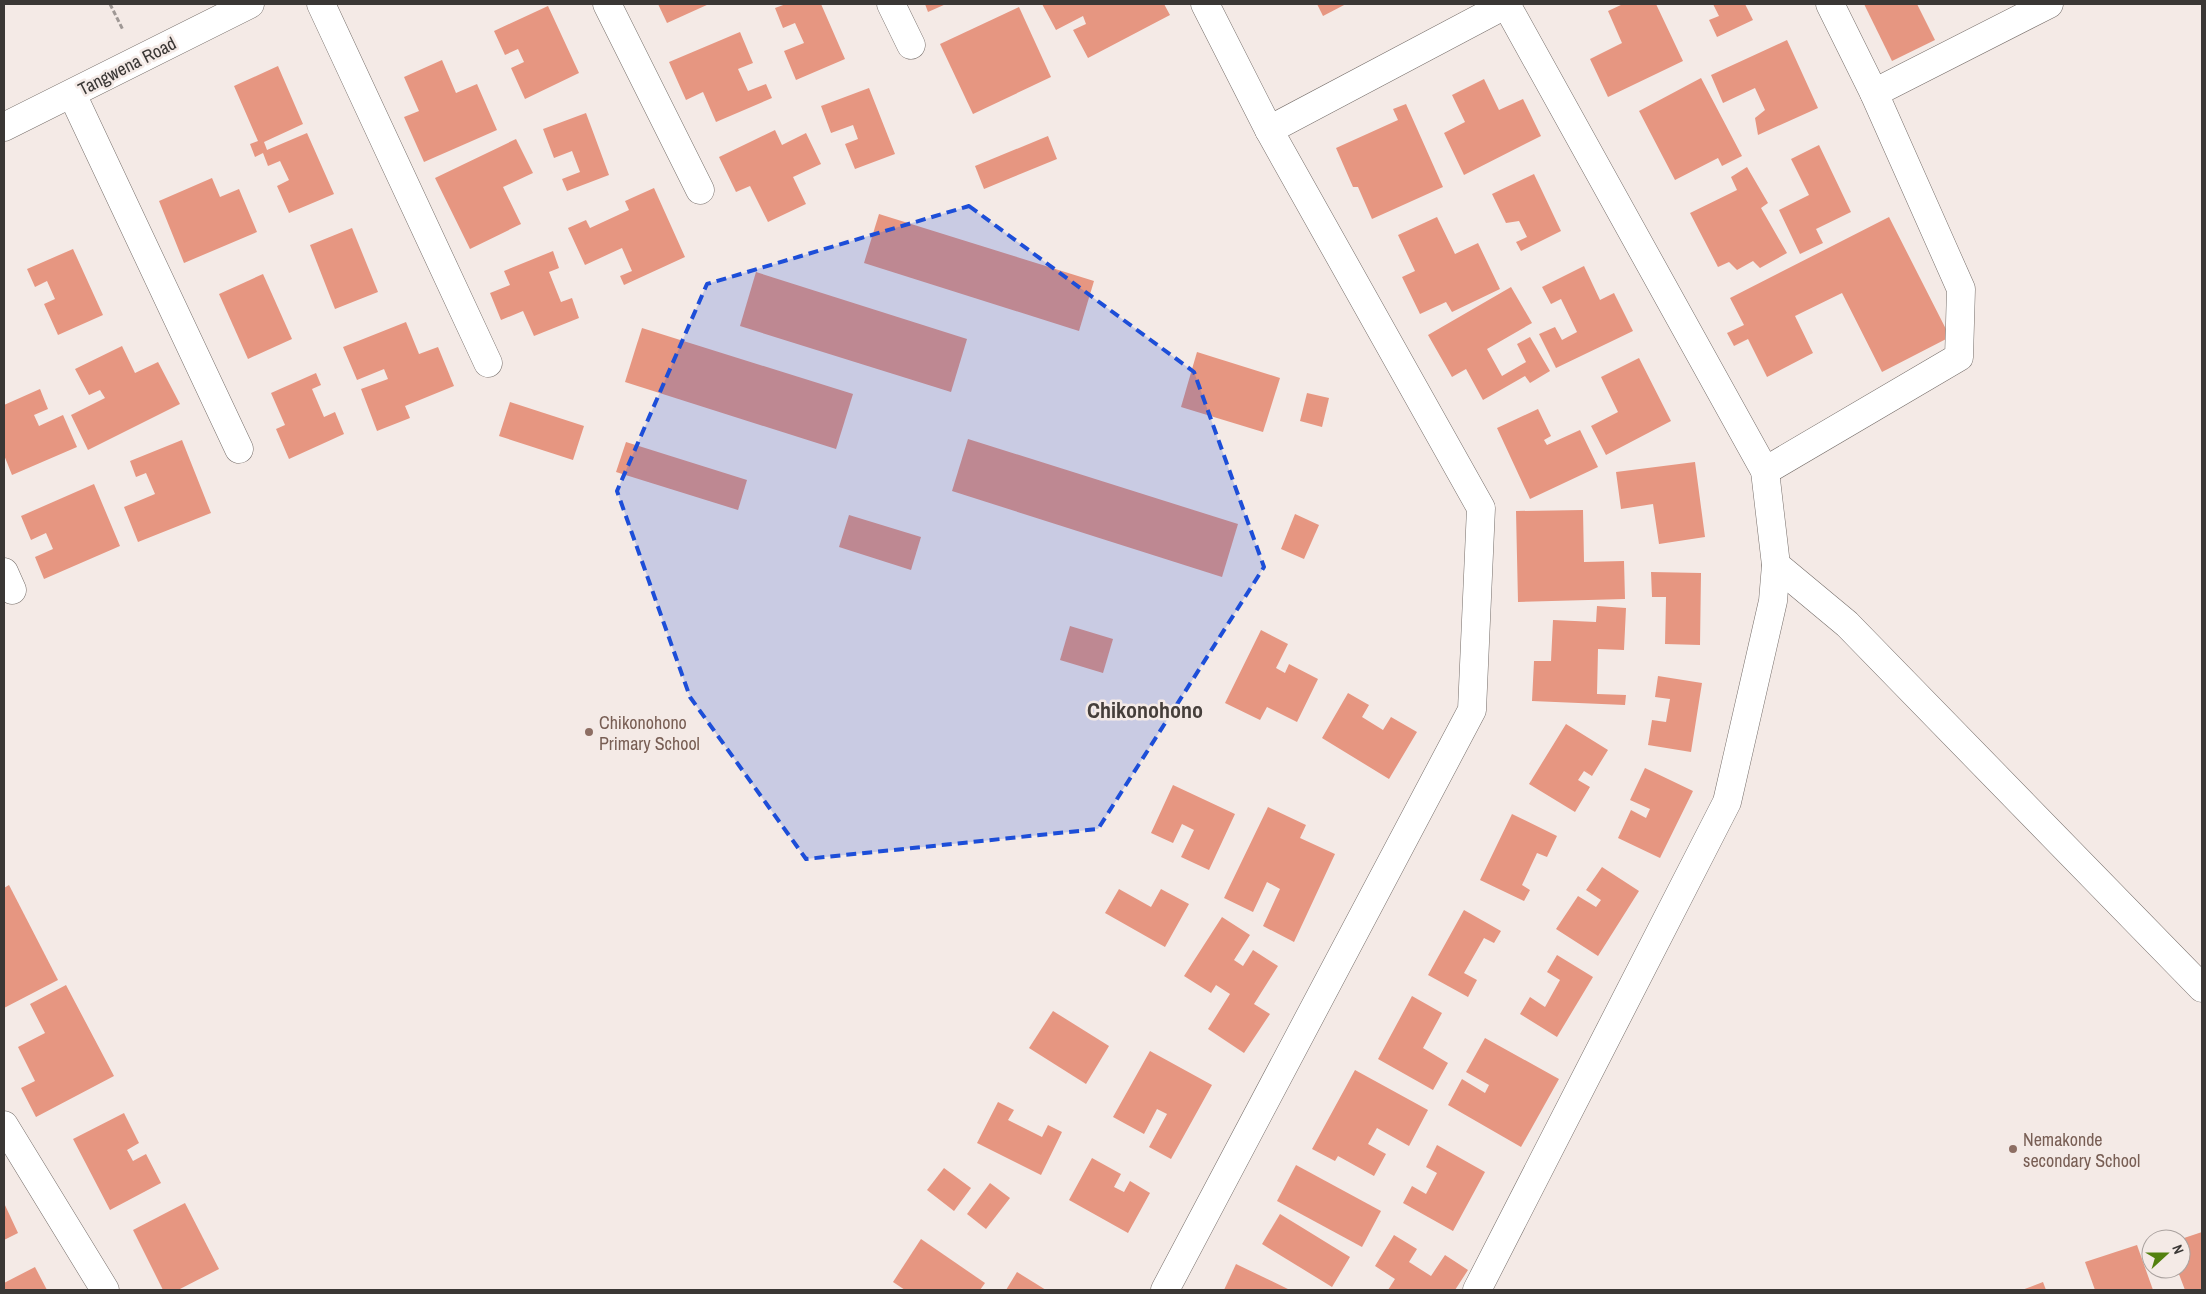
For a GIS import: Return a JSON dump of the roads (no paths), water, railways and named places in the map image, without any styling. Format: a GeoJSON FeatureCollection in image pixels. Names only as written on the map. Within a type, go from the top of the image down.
{"type":"FeatureCollection","features":[{"type":"Feature","properties":{"kind":"street","name":"Tangwena Road"},"geometry":{"type":"LineString","coordinates":[[4,128],[250,4]]}},
{"type":"Feature","properties":{"kind":"street"},"geometry":{"type":"LineString","coordinates":[[321,4],[488,363]]}},
{"type":"Feature","properties":{"kind":"street"},"geometry":{"type":"LineString","coordinates":[[607,4],[700,190]]}},
{"type":"Feature","properties":{"kind":"street"},"geometry":{"type":"LineString","coordinates":[[891,4],[911,45]]}},
{"type":"Feature","properties":{"kind":"street"},"geometry":{"type":"LineString","coordinates":[[1165,1290],[1472,710],[1481,508],[1269,130],[1204,4]]}},
{"type":"Feature","properties":{"kind":"street"},"geometry":{"type":"LineString","coordinates":[[1269,130],[1506,4],[1765,470],[1776,565],[1773,601],[1727,802],[1477,1290]]}},
{"type":"Feature","properties":{"kind":"street"},"geometry":{"type":"LineString","coordinates":[[1765,470],[1959,357],[1961,289],[1874,93],[1830,4]]}},
{"type":"Feature","properties":{"kind":"street"},"geometry":{"type":"LineString","coordinates":[[1874,93],[2049,4]]}},
{"type":"Feature","properties":{"kind":"street"},"geometry":{"type":"LineString","coordinates":[[72,94],[239,449]]}},
{"type":"Feature","properties":{"kind":"street"},"geometry":{"type":"LineString","coordinates":[[1776,565],[1847,624],[2202,988]]}},
{"type":"Feature","properties":{"kind":"street"},"geometry":{"type":"LineString","coordinates":[[4,1125],[104,1290]]}},
{"type":"Feature","properties":{"kind":"place","name":"Chikonohono Primary School"},"geometry":{"type":"Point","coordinates":[589,732]}},
{"type":"Feature","properties":{"kind":"place","name":"Nemakonde secondary School"},"geometry":{"type":"Point","coordinates":[2013,1149]}},
{"type":"Feature","properties":{"kind":"district","name":"Chikonohono"},"geometry":{"type":"Point","coordinates":[1145,710]}}]}
